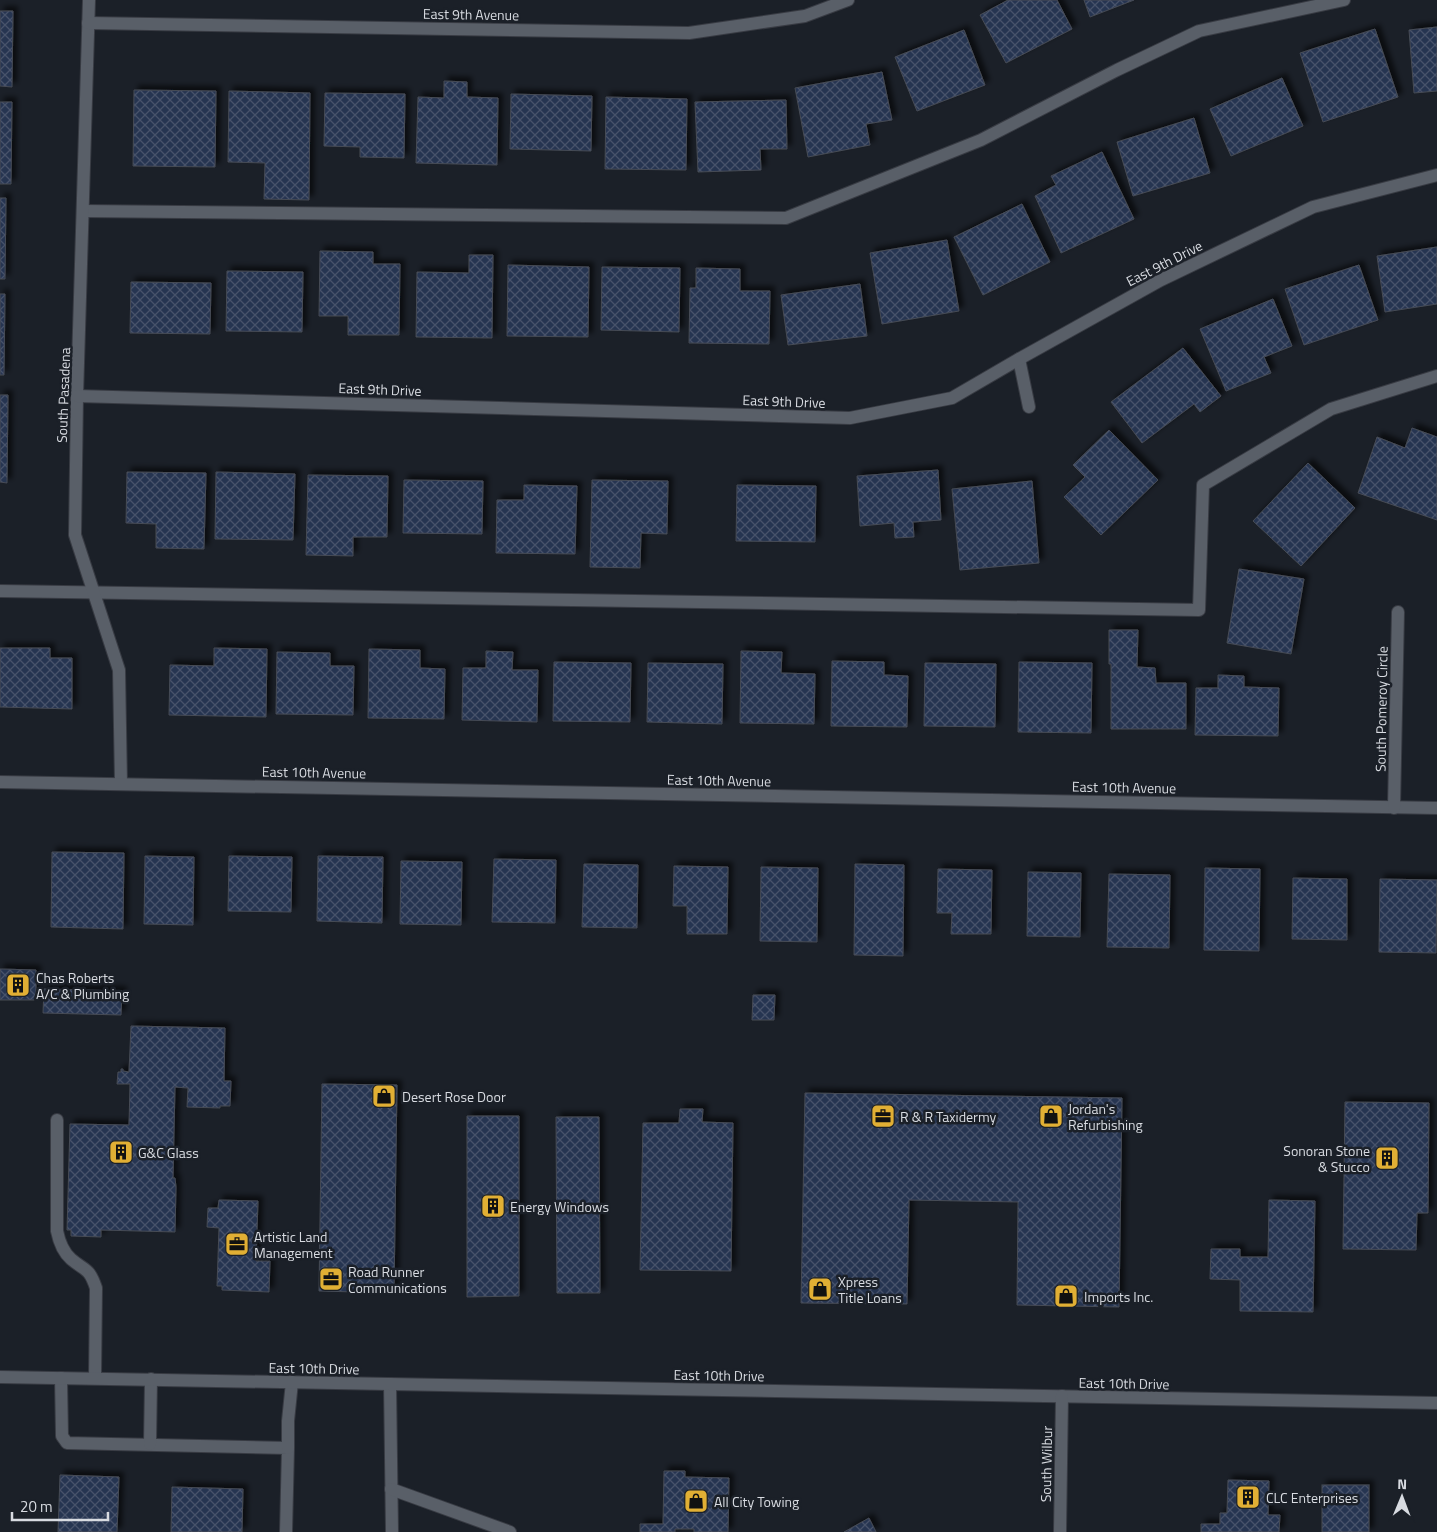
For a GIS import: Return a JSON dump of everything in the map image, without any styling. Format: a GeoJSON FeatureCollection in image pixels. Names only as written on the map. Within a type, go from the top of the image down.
{"type":"FeatureCollection","features":[{"type":"Feature","properties":{"kind":"street","name":"South Pasadena"},"geometry":{"type":"LineString","coordinates":[[89,0],[76,535],[119,670],[121,784]]}},
{"type":"Feature","properties":{"kind":"street","name":"East 9th Avenue"},"geometry":{"type":"LineString","coordinates":[[88,23],[689,33],[805,16],[848,0]]}},
{"type":"Feature","properties":{"kind":"street"},"geometry":{"type":"LineString","coordinates":[[83,211],[786,218],[981,140],[1117,70],[1199,31],[1344,0]]}},
{"type":"Feature","properties":{"kind":"street","name":"East 9th Drive"},"geometry":{"type":"LineString","coordinates":[[78,396],[850,418],[952,398],[1019,358],[1161,280],[1313,206],[1437,175]]}},
{"type":"Feature","properties":{"kind":"street"},"geometry":{"type":"LineString","coordinates":[[1019,358],[1029,407]]}},
{"type":"Feature","properties":{"kind":"street"},"geometry":{"type":"LineString","coordinates":[[0,591],[1199,610],[1202,485],[1331,409],[1437,376]]}},
{"type":"Feature","properties":{"kind":"street","name":"South Pomeroy Circle"},"geometry":{"type":"LineString","coordinates":[[1394,808],[1398,612]]}},
{"type":"Feature","properties":{"kind":"street","name":"East 10th Avenue"},"geometry":{"type":"LineString","coordinates":[[0,782],[1437,808]]}},
{"type":"Feature","properties":{"kind":"street"},"geometry":{"type":"LineString","coordinates":[[57,1120],[57,1231],[60,1244],[66,1254],[88,1270],[96,1288],[95,1378]]}},
{"type":"Feature","properties":{"kind":"street","name":"East 10th Drive"},"geometry":{"type":"LineString","coordinates":[[0,1377],[1437,1403]]}},
{"type":"Feature","properties":{"kind":"street"},"geometry":{"type":"LineString","coordinates":[[61,1378],[62,1436],[67,1443],[288,1448]]}},
{"type":"Feature","properties":{"kind":"street"},"geometry":{"type":"LineString","coordinates":[[150,1444],[151,1379]]}},
{"type":"Feature","properties":{"kind":"street"},"geometry":{"type":"LineString","coordinates":[[286,1532],[288,1421],[292,1382]]}},
{"type":"Feature","properties":{"kind":"street"},"geometry":{"type":"LineString","coordinates":[[390,1384],[392,1532]]}},
{"type":"Feature","properties":{"kind":"street","name":"South Wilbur"},"geometry":{"type":"LineString","coordinates":[[1060,1532],[1062,1396]]}},
{"type":"Feature","properties":{"kind":"street"},"geometry":{"type":"LineString","coordinates":[[392,1489],[510,1532]]}},
{"type":"Feature","properties":{"kind":"building"},"geometry":{"type":"Polygon","coordinates":[[[1008,0],[1057,0],[1072,29],[1006,63],[980,15],[1008,0]]]}},
{"type":"Feature","properties":{"kind":"building"},"geometry":{"type":"Polygon","coordinates":[[[1084,0],[1134,0],[1090,17],[1084,0]]]}},
{"type":"Feature","properties":{"kind":"building"},"geometry":{"type":"Polygon","coordinates":[[[0,11],[13,11],[12,87],[0,86],[0,11]]]}},
{"type":"Feature","properties":{"kind":"building"},"geometry":{"type":"Polygon","coordinates":[[[1437,27],[1437,91],[1414,93],[1409,30],[1437,27]]]}},
{"type":"Feature","properties":{"kind":"building"},"geometry":{"type":"Polygon","coordinates":[[[1375,29],[1398,97],[1323,122],[1300,53],[1375,29]]]}},
{"type":"Feature","properties":{"kind":"building"},"geometry":{"type":"Polygon","coordinates":[[[964,30],[985,85],[917,111],[895,57],[964,30]]]}},
{"type":"Feature","properties":{"kind":"building"},"geometry":{"type":"Polygon","coordinates":[[[882,72],[892,120],[866,124],[870,145],[808,157],[795,88],[882,72]]]}},
{"type":"Feature","properties":{"kind":"building"},"geometry":{"type":"Polygon","coordinates":[[[1282,78],[1303,126],[1231,156],[1210,109],[1282,78]]]}},
{"type":"Feature","properties":{"kind":"building"},"geometry":{"type":"Polygon","coordinates":[[[444,81],[467,82],[467,97],[498,98],[497,165],[416,163],[418,97],[444,98],[444,81]]]}},
{"type":"Feature","properties":{"kind":"building"},"geometry":{"type":"Polygon","coordinates":[[[134,90],[216,91],[215,167],[133,166],[134,90]]]}},
{"type":"Feature","properties":{"kind":"building"},"geometry":{"type":"Polygon","coordinates":[[[229,91],[310,93],[309,200],[264,199],[265,163],[228,162],[229,91]]]}},
{"type":"Feature","properties":{"kind":"building"},"geometry":{"type":"Polygon","coordinates":[[[325,93],[405,94],[404,158],[360,157],[360,147],[324,146],[325,93]]]}},
{"type":"Feature","properties":{"kind":"building"},"geometry":{"type":"Polygon","coordinates":[[[511,94],[592,96],[591,151],[510,149],[511,94]]]}},
{"type":"Feature","properties":{"kind":"building"},"geometry":{"type":"Polygon","coordinates":[[[606,97],[687,99],[686,170],[605,169],[606,97]]]}},
{"type":"Feature","properties":{"kind":"building"},"geometry":{"type":"Polygon","coordinates":[[[786,100],[787,149],[760,149],[761,170],[698,172],[695,102],[786,100]]]}},
{"type":"Feature","properties":{"kind":"building"},"geometry":{"type":"Polygon","coordinates":[[[0,102],[12,102],[11,184],[0,184],[0,102]]]}},
{"type":"Feature","properties":{"kind":"building"},"geometry":{"type":"Polygon","coordinates":[[[1194,118],[1210,173],[1133,196],[1117,142],[1194,118]]]}},
{"type":"Feature","properties":{"kind":"building"},"geometry":{"type":"Polygon","coordinates":[[[1102,152],[1134,219],[1061,253],[1035,196],[1056,185],[1051,176],[1102,152]]]}},
{"type":"Feature","properties":{"kind":"building"},"geometry":{"type":"Polygon","coordinates":[[[0,198],[6,198],[5,279],[0,279],[0,198]]]}},
{"type":"Feature","properties":{"kind":"building"},"geometry":{"type":"Polygon","coordinates":[[[1022,204],[1050,262],[983,295],[954,237],[1022,204]]]}},
{"type":"Feature","properties":{"kind":"building"},"geometry":{"type":"Polygon","coordinates":[[[947,240],[959,311],[882,324],[870,253],[947,240]]]}},
{"type":"Feature","properties":{"kind":"building"},"geometry":{"type":"Polygon","coordinates":[[[1437,247],[1437,304],[1385,312],[1377,256],[1437,247]]]}},
{"type":"Feature","properties":{"kind":"building"},"geometry":{"type":"Polygon","coordinates":[[[320,251],[373,252],[373,264],[400,264],[399,335],[348,335],[348,316],[319,316],[320,251]]]}},
{"type":"Feature","properties":{"kind":"building"},"geometry":{"type":"Polygon","coordinates":[[[469,255],[493,255],[492,338],[416,337],[417,272],[469,273],[469,255]]]}},
{"type":"Feature","properties":{"kind":"building"},"geometry":{"type":"Polygon","coordinates":[[[508,265],[589,267],[588,337],[507,336],[508,265]]]}},
{"type":"Feature","properties":{"kind":"building"},"geometry":{"type":"Polygon","coordinates":[[[1359,265],[1378,320],[1304,345],[1285,289],[1359,265]]]}},
{"type":"Feature","properties":{"kind":"building"},"geometry":{"type":"Polygon","coordinates":[[[602,267],[680,268],[679,332],[601,330],[602,267]]]}},
{"type":"Feature","properties":{"kind":"building"},"geometry":{"type":"Polygon","coordinates":[[[696,268],[740,269],[740,291],[770,291],[769,344],[689,343],[690,288],[696,288],[696,268]]]}},
{"type":"Feature","properties":{"kind":"building"},"geometry":{"type":"Polygon","coordinates":[[[227,271],[303,272],[302,332],[226,331],[227,271]]]}},
{"type":"Feature","properties":{"kind":"building"},"geometry":{"type":"Polygon","coordinates":[[[131,282],[211,283],[210,334],[130,333],[131,282]]]}},
{"type":"Feature","properties":{"kind":"building"},"geometry":{"type":"Polygon","coordinates":[[[860,284],[867,336],[788,345],[781,295],[860,284]]]}},
{"type":"Feature","properties":{"kind":"building"},"geometry":{"type":"Polygon","coordinates":[[[0,294],[5,294],[4,375],[0,375],[0,294]]]}},
{"type":"Feature","properties":{"kind":"building"},"geometry":{"type":"Polygon","coordinates":[[[1273,299],[1292,346],[1264,357],[1271,373],[1226,391],[1200,329],[1273,299]]]}},
{"type":"Feature","properties":{"kind":"building"},"geometry":{"type":"Polygon","coordinates":[[[1183,348],[1221,396],[1200,412],[1194,404],[1142,443],[1111,402],[1183,348]]]}},
{"type":"Feature","properties":{"kind":"building"},"geometry":{"type":"Polygon","coordinates":[[[0,395],[8,395],[7,483],[0,482],[0,395]]]}},
{"type":"Feature","properties":{"kind":"building"},"geometry":{"type":"Polygon","coordinates":[[[1412,428],[1437,437],[1437,520],[1358,493],[1377,437],[1405,448],[1412,428]]]}},
{"type":"Feature","properties":{"kind":"building"},"geometry":{"type":"Polygon","coordinates":[[[1109,430],[1158,480],[1101,535],[1064,497],[1085,477],[1073,465],[1109,430]]]}},
{"type":"Feature","properties":{"kind":"building"},"geometry":{"type":"Polygon","coordinates":[[[1308,463],[1355,508],[1301,566],[1253,521],[1308,463]]]}},
{"type":"Feature","properties":{"kind":"building"},"geometry":{"type":"Polygon","coordinates":[[[938,470],[941,520],[913,522],[914,537],[895,538],[894,523],[860,526],[857,476],[938,470]]]}},
{"type":"Feature","properties":{"kind":"building"},"geometry":{"type":"Polygon","coordinates":[[[127,472],[206,473],[204,549],[156,548],[156,524],[126,523],[127,472]]]}},
{"type":"Feature","properties":{"kind":"building"},"geometry":{"type":"Polygon","coordinates":[[[216,472],[295,474],[293,540],[215,539],[216,472]]]}},
{"type":"Feature","properties":{"kind":"building"},"geometry":{"type":"Polygon","coordinates":[[[308,475],[388,476],[387,537],[353,537],[353,556],[306,555],[308,475]]]}},
{"type":"Feature","properties":{"kind":"building"},"geometry":{"type":"Polygon","coordinates":[[[404,480],[483,481],[482,534],[403,533],[404,480]]]}},
{"type":"Feature","properties":{"kind":"building"},"geometry":{"type":"Polygon","coordinates":[[[592,480],[668,481],[667,534],[641,533],[640,568],[590,567],[592,480]]]}},
{"type":"Feature","properties":{"kind":"building"},"geometry":{"type":"Polygon","coordinates":[[[1032,481],[1039,563],[960,570],[952,489],[1032,481]]]}},
{"type":"Feature","properties":{"kind":"building"},"geometry":{"type":"Polygon","coordinates":[[[524,485],[577,486],[575,554],[496,553],[497,500],[524,500],[524,485]]]}},
{"type":"Feature","properties":{"kind":"building"},"geometry":{"type":"Polygon","coordinates":[[[737,485],[816,486],[815,542],[736,541],[737,485]]]}},
{"type":"Feature","properties":{"kind":"building"},"geometry":{"type":"Polygon","coordinates":[[[1239,569],[1304,579],[1291,654],[1227,643],[1239,569]]]}},
{"type":"Feature","properties":{"kind":"building"},"geometry":{"type":"Polygon","coordinates":[[[1109,630],[1138,630],[1137,667],[1155,668],[1156,683],[1186,683],[1186,729],[1111,729],[1109,630]]]}},
{"type":"Feature","properties":{"kind":"building"},"geometry":{"type":"Polygon","coordinates":[[[0,648],[50,648],[50,658],[72,658],[72,709],[0,707],[0,648]]]}},
{"type":"Feature","properties":{"kind":"building"},"geometry":{"type":"Polygon","coordinates":[[[214,648],[267,649],[266,717],[169,715],[170,665],[214,666],[214,648]]]}},
{"type":"Feature","properties":{"kind":"building"},"geometry":{"type":"Polygon","coordinates":[[[369,649],[420,650],[420,668],[445,669],[444,719],[368,718],[369,649]]]}},
{"type":"Feature","properties":{"kind":"building"},"geometry":{"type":"Polygon","coordinates":[[[486,651],[513,652],[512,670],[538,670],[537,722],[462,720],[463,668],[486,668],[486,651]]]}},
{"type":"Feature","properties":{"kind":"building"},"geometry":{"type":"Polygon","coordinates":[[[741,651],[782,652],[781,673],[815,674],[814,724],[740,723],[741,651]]]}},
{"type":"Feature","properties":{"kind":"building"},"geometry":{"type":"Polygon","coordinates":[[[277,652],[330,653],[330,666],[354,666],[353,715],[276,714],[277,652]]]}},
{"type":"Feature","properties":{"kind":"building"},"geometry":{"type":"Polygon","coordinates":[[[832,661],[884,662],[884,675],[908,676],[907,727],[831,726],[832,661]]]}},
{"type":"Feature","properties":{"kind":"building"},"geometry":{"type":"Polygon","coordinates":[[[554,662],[631,663],[630,722],[553,721],[554,662]]]}},
{"type":"Feature","properties":{"kind":"building"},"geometry":{"type":"Polygon","coordinates":[[[1019,662],[1092,663],[1091,733],[1018,732],[1019,662]]]}},
{"type":"Feature","properties":{"kind":"building"},"geometry":{"type":"Polygon","coordinates":[[[648,663],[723,664],[722,724],[647,722],[648,663]]]}},
{"type":"Feature","properties":{"kind":"building"},"geometry":{"type":"Polygon","coordinates":[[[925,663],[996,664],[995,727],[924,726],[925,663]]]}},
{"type":"Feature","properties":{"kind":"building"},"geometry":{"type":"Polygon","coordinates":[[[1218,675],[1244,676],[1244,687],[1279,688],[1278,736],[1195,735],[1196,688],[1218,688],[1218,675]]]}},
{"type":"Feature","properties":{"kind":"building"},"geometry":{"type":"Polygon","coordinates":[[[52,852],[124,853],[123,929],[51,927],[52,852]]]}},
{"type":"Feature","properties":{"kind":"building"},"geometry":{"type":"Polygon","coordinates":[[[145,856],[194,857],[193,925],[144,924],[145,856]]]}},
{"type":"Feature","properties":{"kind":"building"},"geometry":{"type":"Polygon","coordinates":[[[229,856],[292,857],[291,912],[228,911],[229,856]]]}},
{"type":"Feature","properties":{"kind":"building"},"geometry":{"type":"Polygon","coordinates":[[[318,856],[383,857],[382,923],[317,921],[318,856]]]}},
{"type":"Feature","properties":{"kind":"building"},"geometry":{"type":"Polygon","coordinates":[[[494,859],[556,860],[555,923],[492,922],[494,859]]]}},
{"type":"Feature","properties":{"kind":"building"},"geometry":{"type":"Polygon","coordinates":[[[401,861],[462,862],[461,925],[400,924],[401,861]]]}},
{"type":"Feature","properties":{"kind":"building"},"geometry":{"type":"Polygon","coordinates":[[[584,864],[638,865],[637,928],[582,927],[584,864]]]}},
{"type":"Feature","properties":{"kind":"building"},"geometry":{"type":"Polygon","coordinates":[[[855,864],[904,865],[903,956],[854,955],[855,864]]]}},
{"type":"Feature","properties":{"kind":"building"},"geometry":{"type":"Polygon","coordinates":[[[674,866],[728,867],[727,934],[687,934],[687,906],[673,906],[674,866]]]}},
{"type":"Feature","properties":{"kind":"building"},"geometry":{"type":"Polygon","coordinates":[[[761,867],[818,868],[817,942],[760,941],[761,867]]]}},
{"type":"Feature","properties":{"kind":"building"},"geometry":{"type":"Polygon","coordinates":[[[1205,868],[1260,869],[1259,951],[1204,950],[1205,868]]]}},
{"type":"Feature","properties":{"kind":"building"},"geometry":{"type":"Polygon","coordinates":[[[938,869],[992,870],[991,934],[951,934],[952,913],[937,913],[938,869]]]}},
{"type":"Feature","properties":{"kind":"building"},"geometry":{"type":"Polygon","coordinates":[[[1028,872],[1081,873],[1080,937],[1027,936],[1028,872]]]}},
{"type":"Feature","properties":{"kind":"building"},"geometry":{"type":"Polygon","coordinates":[[[1109,874],[1170,875],[1169,948],[1107,947],[1109,874]]]}},
{"type":"Feature","properties":{"kind":"building"},"geometry":{"type":"Polygon","coordinates":[[[1293,878],[1347,879],[1347,940],[1292,939],[1293,878]]]}},
{"type":"Feature","properties":{"kind":"building"},"geometry":{"type":"Polygon","coordinates":[[[1380,879],[1437,880],[1436,953],[1379,952],[1380,879]]]}},
{"type":"Feature","properties":{"kind":"building","name":"Chas Roberts A/C & Plumbing"},"geometry":{"type":"Polygon","coordinates":[[[0,969],[36,970],[36,1000],[0,1000],[0,969]]]}},
{"type":"Feature","properties":{"kind":"building"},"geometry":{"type":"Polygon","coordinates":[[[44,989],[122,991],[121,1015],[43,1013],[44,989]]]}},
{"type":"Feature","properties":{"kind":"building"},"geometry":{"type":"Polygon","coordinates":[[[753,995],[775,995],[774,1020],[752,1020],[753,995]]]}},
{"type":"Feature","properties":{"kind":"building","name":"G&C Glass"},"geometry":{"type":"Polygon","coordinates":[[[131,1026],[225,1028],[224,1081],[231,1081],[230,1106],[220,1106],[220,1108],[187,1107],[188,1088],[175,1087],[173,1178],[175,1178],[176,1187],[175,1232],[101,1230],[101,1237],[71,1236],[71,1230],[67,1230],[70,1124],[129,1125],[130,1084],[117,1084],[118,1072],[121,1072],[121,1069],[129,1072],[131,1026]]]}},
{"type":"Feature","properties":{"kind":"building"},"geometry":{"type":"Polygon","coordinates":[[[322,1084],[397,1085],[394,1293],[319,1291],[322,1084]]]}},
{"type":"Feature","properties":{"kind":"building"},"geometry":{"type":"Polygon","coordinates":[[[805,1093],[1122,1098],[1119,1307],[1017,1305],[1018,1202],[909,1200],[907,1304],[801,1303],[805,1093]]]}},
{"type":"Feature","properties":{"kind":"building","name":"Sonoran Stone & Stucco"},"geometry":{"type":"Polygon","coordinates":[[[1345,1102],[1429,1103],[1428,1213],[1417,1213],[1416,1250],[1343,1249],[1345,1102]]]}},
{"type":"Feature","properties":{"kind":"building"},"geometry":{"type":"Polygon","coordinates":[[[680,1109],[703,1109],[702,1122],[733,1123],[731,1271],[640,1270],[643,1123],[679,1123],[680,1109]]]}},
{"type":"Feature","properties":{"kind":"building","name":"Energy Windows"},"geometry":{"type":"Polygon","coordinates":[[[467,1116],[519,1116],[519,1296],[467,1297],[467,1116]]]}},
{"type":"Feature","properties":{"kind":"building"},"geometry":{"type":"Polygon","coordinates":[[[556,1117],[599,1117],[600,1293],[557,1293],[556,1117]]]}},
{"type":"Feature","properties":{"kind":"building","name":"Artistic Land Management"},"geometry":{"type":"Polygon","coordinates":[[[219,1200],[258,1201],[256,1261],[270,1261],[269,1292],[222,1290],[222,1286],[217,1286],[219,1228],[207,1227],[208,1208],[218,1208],[219,1200]]]}},
{"type":"Feature","properties":{"kind":"building"},"geometry":{"type":"Polygon","coordinates":[[[1269,1200],[1315,1201],[1313,1312],[1240,1311],[1240,1280],[1210,1279],[1211,1249],[1240,1249],[1240,1257],[1268,1257],[1269,1200]]]}},
{"type":"Feature","properties":{"kind":"building","name":"All City Towing"},"geometry":{"type":"Polygon","coordinates":[[[664,1471],[685,1471],[685,1477],[729,1478],[728,1532],[694,1532],[694,1529],[675,1529],[675,1532],[640,1532],[640,1524],[663,1524],[664,1471]]]}},
{"type":"Feature","properties":{"kind":"building"},"geometry":{"type":"Polygon","coordinates":[[[60,1475],[119,1477],[117,1532],[58,1532],[60,1475]]]}},
{"type":"Feature","properties":{"kind":"building","name":"CLC Enterprises"},"geometry":{"type":"Polygon","coordinates":[[[1228,1480],[1269,1481],[1268,1515],[1280,1515],[1279,1532],[1201,1532],[1201,1524],[1220,1524],[1220,1513],[1227,1513],[1228,1480]]]}},
{"type":"Feature","properties":{"kind":"building"},"geometry":{"type":"Polygon","coordinates":[[[1322,1485],[1369,1485],[1369,1532],[1322,1532],[1322,1485]]]}},
{"type":"Feature","properties":{"kind":"building"},"geometry":{"type":"Polygon","coordinates":[[[172,1487],[243,1489],[242,1532],[171,1532],[172,1487]]]}},
{"type":"Feature","properties":{"kind":"building"},"geometry":{"type":"Polygon","coordinates":[[[869,1518],[876,1532],[844,1532],[869,1518]]]}},
{"type":"Feature","properties":{"kind":"place","name":"Chas Roberts A/C & Plumbing"},"geometry":{"type":"Point","coordinates":[18,985]}},
{"type":"Feature","properties":{"kind":"place","name":"Desert Rose Door"},"geometry":{"type":"Point","coordinates":[384,1096]}},
{"type":"Feature","properties":{"kind":"place","name":"R & R Taxidermy"},"geometry":{"type":"Point","coordinates":[883,1116]}},
{"type":"Feature","properties":{"kind":"place","name":"Jordan's Refurbishing"},"geometry":{"type":"Point","coordinates":[1051,1116]}},
{"type":"Feature","properties":{"kind":"place","name":"G&C Glass"},"geometry":{"type":"Point","coordinates":[121,1152]}},
{"type":"Feature","properties":{"kind":"place","name":"Sonoran Stone & Stucco"},"geometry":{"type":"Point","coordinates":[1387,1158]}},
{"type":"Feature","properties":{"kind":"place","name":"Energy Windows"},"geometry":{"type":"Point","coordinates":[493,1206]}},
{"type":"Feature","properties":{"kind":"place","name":"Artistic Land Management"},"geometry":{"type":"Point","coordinates":[237,1244]}},
{"type":"Feature","properties":{"kind":"place","name":"Road Runner Communications"},"geometry":{"type":"Point","coordinates":[331,1279]}},
{"type":"Feature","properties":{"kind":"place","name":"Xpress Title Loans"},"geometry":{"type":"Point","coordinates":[820,1289]}},
{"type":"Feature","properties":{"kind":"place","name":"Imports Inc."},"geometry":{"type":"Point","coordinates":[1066,1296]}},
{"type":"Feature","properties":{"kind":"place","name":"CLC Enterprises"},"geometry":{"type":"Point","coordinates":[1248,1497]}},
{"type":"Feature","properties":{"kind":"place","name":"All City Towing"},"geometry":{"type":"Point","coordinates":[696,1501]}}]}
